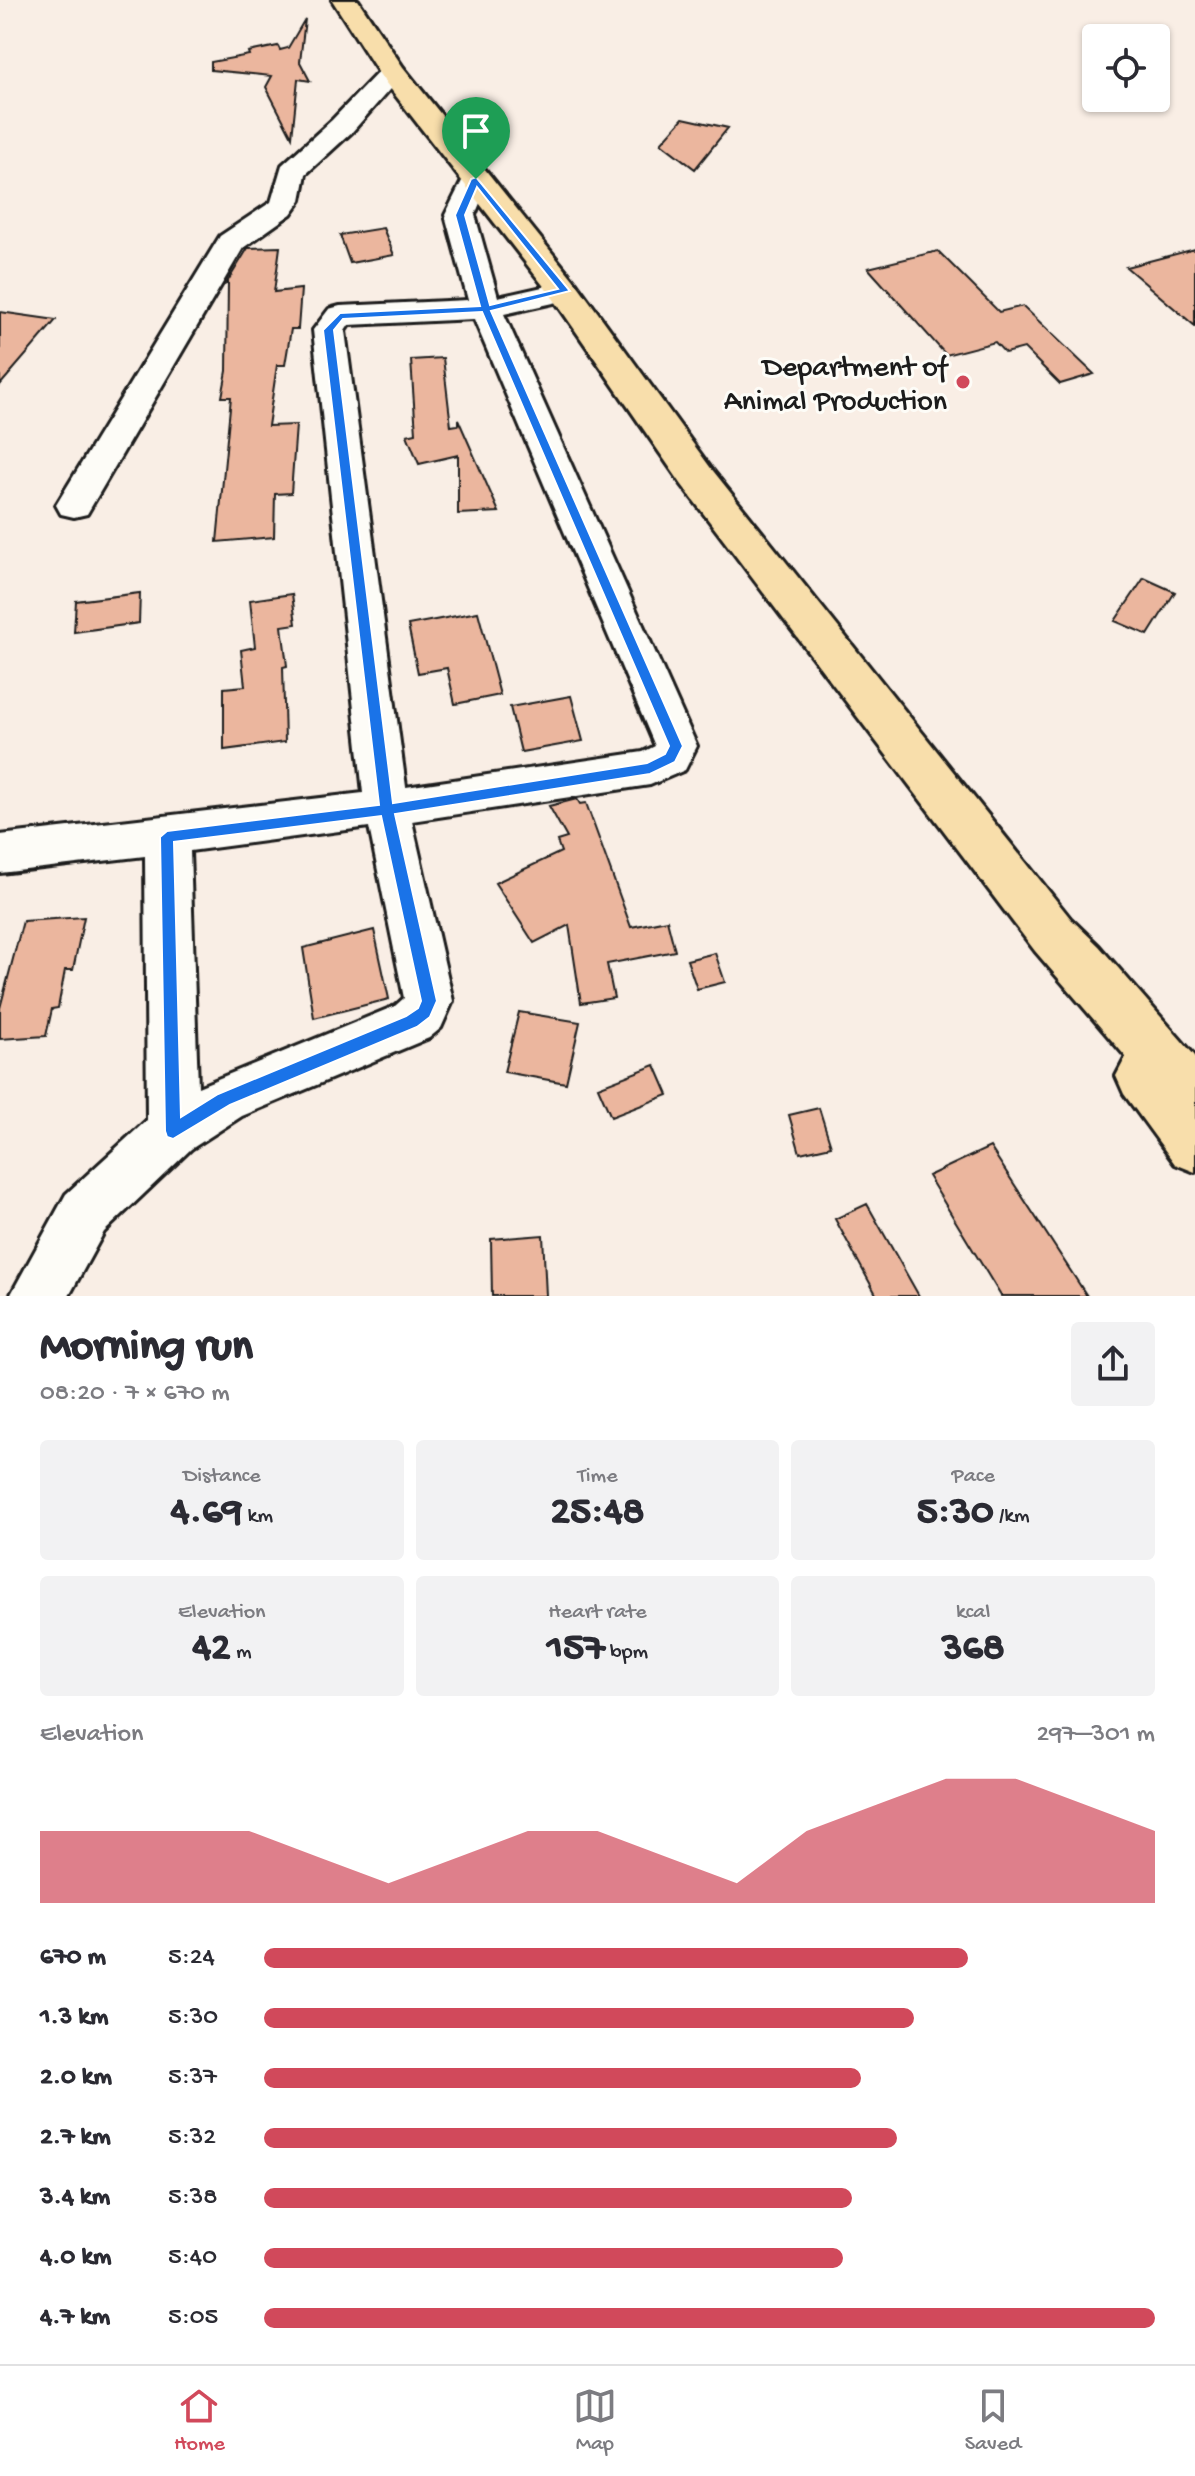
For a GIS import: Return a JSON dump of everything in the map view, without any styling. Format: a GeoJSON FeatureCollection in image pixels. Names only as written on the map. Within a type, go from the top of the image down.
{"type":"FeatureCollection","features":[{"type":"Feature","properties":{"kind":"main road"},"geometry":{"type":"LineString","coordinates":[[342,1],[392,72],[565,291],[696,476],[1053,935],[1080,962],[1195,1098]]}},
{"type":"Feature","properties":{"kind":"main road"},"geometry":{"type":"LineString","coordinates":[[1053,935],[1068,968],[1195,1144]]}},
{"type":"Feature","properties":{"kind":"street"},"geometry":{"type":"LineString","coordinates":[[74,505],[231,242],[281,208],[287,200],[292,171],[342,126],[392,72]]}},
{"type":"Feature","properties":{"kind":"street"},"geometry":{"type":"LineString","coordinates":[[0,854],[167,837],[387,809],[650,768],[670,758],[676,746],[486,309],[460,215],[476,179]]}},
{"type":"Feature","properties":{"kind":"street"},"geometry":{"type":"LineString","coordinates":[[38,1296],[85,1213],[173,1131],[224,1099],[412,1022],[424,1012],[429,1001],[387,809],[329,330],[340,316],[486,309],[565,291]]}},
{"type":"Feature","properties":{"kind":"street"},"geometry":{"type":"LineString","coordinates":[[167,837],[173,1131]]}},
{"type":"Feature","properties":{"kind":"building"},"geometry":{"type":"Polygon","coordinates":[[[305,19],[300,62],[310,81],[298,79],[292,137],[266,87],[272,76],[211,70],[211,62],[278,46],[280,50],[288,48],[305,19]]]}},
{"type":"Feature","properties":{"kind":"building"},"geometry":{"type":"Polygon","coordinates":[[[683,118],[728,128],[695,169],[661,143],[683,118]]]}},
{"type":"Feature","properties":{"kind":"building"},"geometry":{"type":"Polygon","coordinates":[[[383,228],[394,255],[350,263],[340,235],[383,228]]]}},
{"type":"Feature","properties":{"kind":"building"},"geometry":{"type":"Polygon","coordinates":[[[280,247],[274,292],[301,289],[298,329],[291,329],[285,365],[277,365],[268,426],[296,425],[291,493],[275,494],[274,537],[217,542],[231,397],[222,397],[227,371],[226,284],[248,248],[280,247]]]}},
{"type":"Feature","properties":{"kind":"building"},"geometry":{"type":"Polygon","coordinates":[[[1195,249],[1195,326],[1126,267],[1195,249]]]}},
{"type":"Feature","properties":{"kind":"building"},"geometry":{"type":"Polygon","coordinates":[[[938,251],[999,312],[1023,306],[1094,374],[1060,384],[1024,348],[1005,353],[995,342],[946,355],[868,268],[938,251]]]}},
{"type":"Feature","properties":{"kind":"building"},"geometry":{"type":"Polygon","coordinates":[[[0,312],[56,320],[0,385],[0,312]]]}},
{"type":"Feature","properties":{"kind":"building"},"geometry":{"type":"Polygon","coordinates":[[[443,358],[451,426],[458,425],[458,419],[499,512],[458,514],[458,455],[419,464],[407,435],[416,433],[411,360],[443,358]]]}},
{"type":"Feature","properties":{"kind":"building"},"geometry":{"type":"Polygon","coordinates":[[[1144,578],[1175,592],[1148,635],[1115,621],[1144,578]]]}},
{"type":"Feature","properties":{"kind":"building"},"geometry":{"type":"Polygon","coordinates":[[[140,593],[139,623],[74,632],[76,601],[140,593]]]}},
{"type":"Feature","properties":{"kind":"building"},"geometry":{"type":"Polygon","coordinates":[[[292,594],[296,624],[282,626],[287,666],[283,667],[285,742],[224,750],[224,688],[245,686],[241,650],[255,647],[250,600],[292,594]]]}},
{"type":"Feature","properties":{"kind":"building"},"geometry":{"type":"Polygon","coordinates":[[[478,612],[500,695],[455,704],[447,668],[418,673],[408,625],[478,612]]]}},
{"type":"Feature","properties":{"kind":"building"},"geometry":{"type":"Polygon","coordinates":[[[571,696],[583,741],[521,752],[510,707],[571,696]]]}},
{"type":"Feature","properties":{"kind":"building"},"geometry":{"type":"Polygon","coordinates":[[[577,799],[580,804],[586,803],[631,927],[667,920],[675,951],[607,964],[614,998],[581,1003],[569,925],[534,943],[495,883],[561,852],[557,841],[567,838],[549,806],[577,799]]]}},
{"type":"Feature","properties":{"kind":"building"},"geometry":{"type":"Polygon","coordinates":[[[84,917],[73,970],[65,970],[58,1008],[52,1009],[46,1036],[0,1039],[0,1008],[23,921],[84,917]]]}},
{"type":"Feature","properties":{"kind":"building"},"geometry":{"type":"Polygon","coordinates":[[[374,930],[389,999],[314,1018],[303,948],[374,930]]]}},
{"type":"Feature","properties":{"kind":"building"},"geometry":{"type":"Polygon","coordinates":[[[715,953],[725,982],[697,989],[687,960],[715,953]]]}},
{"type":"Feature","properties":{"kind":"building"},"geometry":{"type":"Polygon","coordinates":[[[519,1012],[580,1022],[566,1083],[504,1072],[519,1012]]]}},
{"type":"Feature","properties":{"kind":"building"},"geometry":{"type":"Polygon","coordinates":[[[655,1065],[668,1095],[611,1117],[598,1087],[655,1065]]]}},
{"type":"Feature","properties":{"kind":"building"},"geometry":{"type":"Polygon","coordinates":[[[819,1108],[831,1146],[800,1153],[789,1115],[819,1108]]]}},
{"type":"Feature","properties":{"kind":"building"},"geometry":{"type":"Polygon","coordinates":[[[990,1147],[1087,1296],[1001,1296],[928,1176],[990,1147]]]}},
{"type":"Feature","properties":{"kind":"building"},"geometry":{"type":"Polygon","coordinates":[[[867,1204],[919,1296],[877,1296],[835,1219],[867,1204]]]}},
{"type":"Feature","properties":{"kind":"building"},"geometry":{"type":"Polygon","coordinates":[[[543,1235],[546,1296],[492,1296],[491,1239],[543,1235]]]}},
{"type":"Feature","properties":{"kind":"place","name":"Department of Animal Production"},"geometry":{"type":"Point","coordinates":[963,382]}},
{"type":"Feature","properties":{"kind":"route"},"geometry":{"type":"LineString","coordinates":[[476,179],[460,215],[486,309],[340,316],[332,322],[329,330],[387,809],[429,1001],[424,1012],[412,1022],[224,1099],[173,1131],[167,837],[387,809],[650,768],[670,758],[676,746],[486,309],[565,291],[476,179]]}}]}
